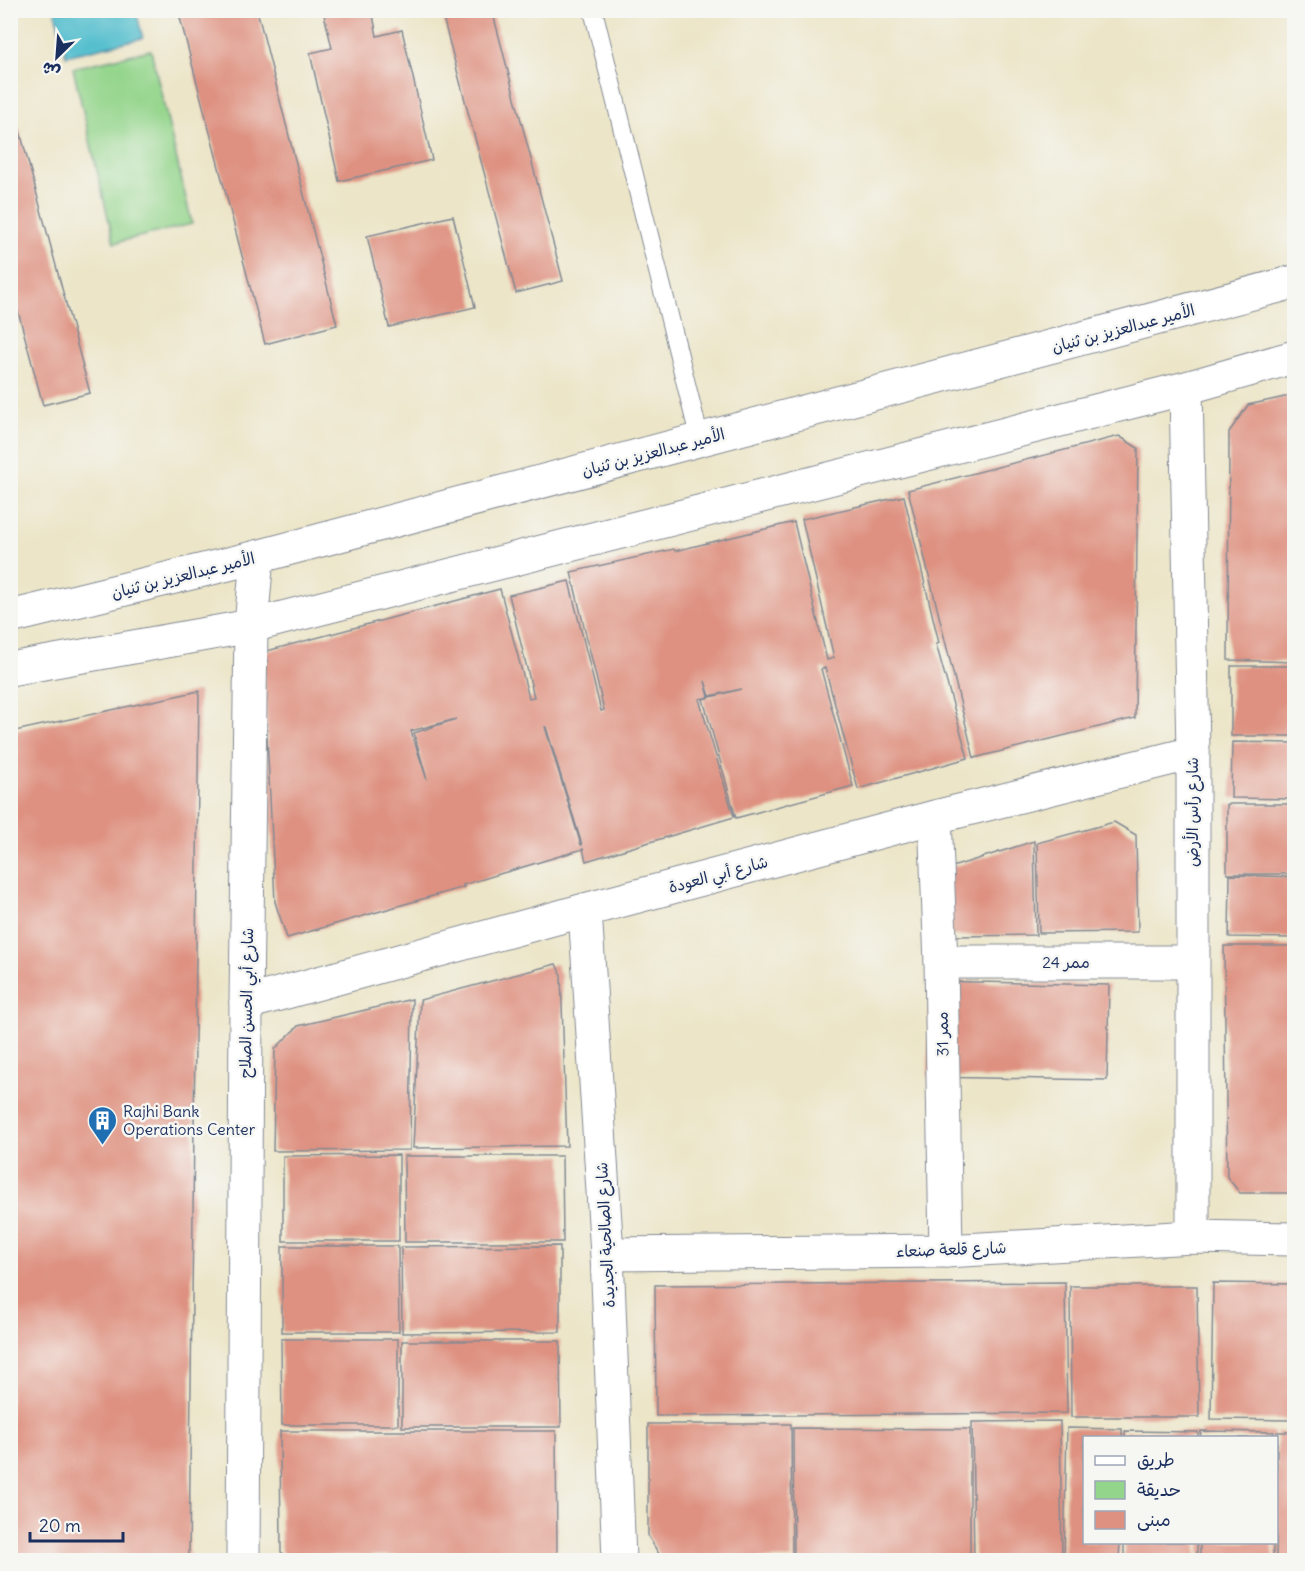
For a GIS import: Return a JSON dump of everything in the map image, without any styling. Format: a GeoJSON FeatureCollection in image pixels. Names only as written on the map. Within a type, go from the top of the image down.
{"type":"FeatureCollection","features":[{"type":"Feature","properties":{"kind":"street","name":"الأمير عبدالعزيز بن ثنيان"},"geometry":{"type":"LineString","coordinates":[[10,617],[256,557],[1294,282]]}},
{"type":"Feature","properties":{"kind":"street"},"geometry":{"type":"LineString","coordinates":[[10,669],[252,626],[1186,388],[1294,357]]}},
{"type":"Feature","properties":{"kind":"street","name":"شارع رأس الأرض"},"geometry":{"type":"LineString","coordinates":[[1186,388],[1193,753],[1192,1237]]}},
{"type":"Feature","properties":{"kind":"street","name":"شارع أبي الحسن الصلاح"},"geometry":{"type":"LineString","coordinates":[[243,1560],[246,1003],[252,626],[256,557]]}},
{"type":"Feature","properties":{"kind":"street","name":"شارع أبي العودة"},"geometry":{"type":"LineString","coordinates":[[246,1003],[935,817],[1193,753]]}},
{"type":"Feature","properties":{"kind":"street","name":"ممر 31"},"geometry":{"type":"LineString","coordinates":[[935,817],[941,962],[946,1251]]}},
{"type":"Feature","properties":{"kind":"street","name":"شارع الصالحية الجديدة"},"geometry":{"type":"LineString","coordinates":[[585,910],[607,1254],[619,1560]]}},
{"type":"Feature","properties":{"kind":"street","name":"ممر 24"},"geometry":{"type":"LineString","coordinates":[[941,962],[1192,962]]}},
{"type":"Feature","properties":{"kind":"street","name":"شارع قلعة صنعاء"},"geometry":{"type":"LineString","coordinates":[[607,1254],[946,1251],[1192,1237],[1294,1239]]}},
{"type":"Feature","properties":{"kind":"lane"},"geometry":{"type":"LineString","coordinates":[[592,10],[700,440]]}},
{"type":"Feature","properties":{"kind":"green space"},"geometry":{"type":"Polygon","coordinates":[[[151,50],[192,224],[114,243],[73,68],[151,50]]]}},
{"type":"Feature","properties":{"kind":"water"},"geometry":{"type":"Polygon","coordinates":[[[55,11],[136,11],[143,38],[66,56],[55,11]]]}},
{"type":"Feature","properties":{"kind":"building"},"geometry":{"type":"Polygon","coordinates":[[[178,10],[257,10],[337,325],[265,344],[178,10]]]}},
{"type":"Feature","properties":{"kind":"building"},"geometry":{"type":"Polygon","coordinates":[[[323,10],[372,10],[377,36],[402,30],[432,160],[339,181],[310,53],[332,48],[323,10]]]}},
{"type":"Feature","properties":{"kind":"building"},"geometry":{"type":"Polygon","coordinates":[[[441,10],[492,10],[563,281],[516,293],[441,10]]]}},
{"type":"Feature","properties":{"kind":"building"},"geometry":{"type":"Polygon","coordinates":[[[10,94],[90,393],[43,405],[10,281],[10,94]]]}},
{"type":"Feature","properties":{"kind":"building"},"geometry":{"type":"Polygon","coordinates":[[[453,216],[475,307],[389,327],[367,236],[453,216]]]}},
{"type":"Feature","properties":{"kind":"building"},"geometry":{"type":"Polygon","coordinates":[[[1294,395],[1294,662],[1228,660],[1229,432],[1248,405],[1294,395]]]}},
{"type":"Feature","properties":{"kind":"building"},"geometry":{"type":"Polygon","coordinates":[[[1119,436],[1138,448],[1135,718],[974,758],[908,490],[1119,436]]]}},
{"type":"Feature","properties":{"kind":"building"},"geometry":{"type":"Polygon","coordinates":[[[904,496],[939,643],[936,644],[968,758],[858,789],[825,668],[821,669],[853,786],[736,818],[703,699],[741,689],[710,696],[705,681],[709,697],[699,699],[734,817],[586,861],[583,849],[463,885],[464,887],[287,938],[275,902],[263,652],[500,589],[529,698],[534,697],[509,595],[569,581],[601,711],[604,710],[571,572],[674,549],[675,551],[794,522],[827,660],[834,658],[802,519],[904,496]],[[456,719],[411,731],[427,780],[414,733],[456,719]],[[546,727],[581,845],[582,845],[546,727]]]}},
{"type":"Feature","properties":{"kind":"building"},"geometry":{"type":"Polygon","coordinates":[[[1231,666],[1294,666],[1294,736],[1231,736],[1231,666]]]}},
{"type":"Feature","properties":{"kind":"building","name":"Rajhi Bank Operations Center"},"geometry":{"type":"Polygon","coordinates":[[[199,691],[189,1560],[10,1560],[10,732],[199,691]]]}},
{"type":"Feature","properties":{"kind":"building"},"geometry":{"type":"Polygon","coordinates":[[[1232,742],[1294,743],[1294,799],[1231,798],[1232,742]]]}},
{"type":"Feature","properties":{"kind":"building"},"geometry":{"type":"Polygon","coordinates":[[[1227,804],[1294,804],[1294,874],[1227,874],[1227,804]]]}},
{"type":"Feature","properties":{"kind":"building"},"geometry":{"type":"Polygon","coordinates":[[[1114,822],[1136,835],[1138,932],[1039,933],[1037,843],[1114,822]]]}},
{"type":"Feature","properties":{"kind":"building"},"geometry":{"type":"Polygon","coordinates":[[[1034,841],[1036,935],[950,936],[949,868],[1034,841]]]}},
{"type":"Feature","properties":{"kind":"building"},"geometry":{"type":"Polygon","coordinates":[[[1230,875],[1294,877],[1294,938],[1229,937],[1230,875]]]}},
{"type":"Feature","properties":{"kind":"building"},"geometry":{"type":"Polygon","coordinates":[[[1224,946],[1294,946],[1294,1193],[1240,1193],[1227,1177],[1224,946]]]}},
{"type":"Feature","properties":{"kind":"building"},"geometry":{"type":"Polygon","coordinates":[[[556,964],[561,975],[567,1146],[413,1148],[420,1000],[556,964]]]}},
{"type":"Feature","properties":{"kind":"building"},"geometry":{"type":"Polygon","coordinates":[[[930,981],[1109,985],[1107,1080],[928,1077],[930,981]]]}},
{"type":"Feature","properties":{"kind":"building"},"geometry":{"type":"Polygon","coordinates":[[[412,999],[410,1150],[273,1151],[275,1049],[298,1026],[412,999]]]}},
{"type":"Feature","properties":{"kind":"building"},"geometry":{"type":"Polygon","coordinates":[[[399,1155],[399,1241],[283,1241],[283,1156],[399,1155]]]}},
{"type":"Feature","properties":{"kind":"building"},"geometry":{"type":"Polygon","coordinates":[[[404,1156],[562,1156],[563,1242],[405,1242],[404,1156]]]}},
{"type":"Feature","properties":{"kind":"building"},"geometry":{"type":"Polygon","coordinates":[[[282,1246],[398,1246],[399,1332],[282,1332],[282,1246]]]}},
{"type":"Feature","properties":{"kind":"building"},"geometry":{"type":"Polygon","coordinates":[[[560,1246],[560,1332],[402,1333],[401,1247],[560,1246]]]}},
{"type":"Feature","properties":{"kind":"building"},"geometry":{"type":"Polygon","coordinates":[[[1065,1282],[1067,1413],[656,1416],[655,1285],[1065,1282]]]}},
{"type":"Feature","properties":{"kind":"building"},"geometry":{"type":"Polygon","coordinates":[[[1213,1283],[1294,1284],[1294,1420],[1211,1419],[1213,1283]]]}},
{"type":"Feature","properties":{"kind":"building"},"geometry":{"type":"Polygon","coordinates":[[[1070,1286],[1197,1286],[1199,1417],[1071,1417],[1070,1286]]]}},
{"type":"Feature","properties":{"kind":"building"},"geometry":{"type":"Polygon","coordinates":[[[281,1339],[398,1339],[398,1425],[282,1425],[281,1339]]]}},
{"type":"Feature","properties":{"kind":"building"},"geometry":{"type":"Polygon","coordinates":[[[402,1341],[560,1341],[561,1427],[402,1427],[402,1341]]]}},
{"type":"Feature","properties":{"kind":"building"},"geometry":{"type":"Polygon","coordinates":[[[1060,1421],[1062,1560],[974,1560],[972,1422],[1060,1421]]]}},
{"type":"Feature","properties":{"kind":"building"},"geometry":{"type":"Polygon","coordinates":[[[648,1424],[791,1424],[792,1559],[662,1559],[648,1536],[648,1424]]]}},
{"type":"Feature","properties":{"kind":"building"},"geometry":{"type":"Polygon","coordinates":[[[793,1428],[970,1429],[970,1560],[794,1560],[793,1428]]]}},
{"type":"Feature","properties":{"kind":"building"},"geometry":{"type":"Polygon","coordinates":[[[1067,1428],[1122,1429],[1122,1436],[1083,1436],[1083,1544],[1120,1544],[1119,1560],[1064,1560],[1067,1428]]]}},
{"type":"Feature","properties":{"kind":"building"},"geometry":{"type":"Polygon","coordinates":[[[280,1431],[556,1431],[557,1556],[287,1556],[281,1552],[280,1431]]]}},
{"type":"Feature","properties":{"kind":"building"},"geometry":{"type":"Polygon","coordinates":[[[1125,1431],[1198,1432],[1198,1436],[1125,1436],[1125,1431]]]}},
{"type":"Feature","properties":{"kind":"building"},"geometry":{"type":"Polygon","coordinates":[[[1201,1431],[1274,1432],[1274,1436],[1200,1436],[1201,1431]]]}},
{"type":"Feature","properties":{"kind":"building"},"geometry":{"type":"Polygon","coordinates":[[[1277,1432],[1294,1432],[1294,1560],[1276,1560],[1276,1544],[1278,1544],[1277,1432]]]}},
{"type":"Feature","properties":{"kind":"building"},"geometry":{"type":"Polygon","coordinates":[[[1124,1544],[1197,1544],[1197,1560],[1124,1560],[1124,1544]]]}},
{"type":"Feature","properties":{"kind":"building"},"geometry":{"type":"Polygon","coordinates":[[[1200,1544],[1273,1544],[1273,1560],[1200,1560],[1200,1544]]]}},
{"type":"Feature","properties":{"kind":"place","name":"Rajhi Bank Operations Center"},"geometry":{"type":"Point","coordinates":[102,1146]}}]}
